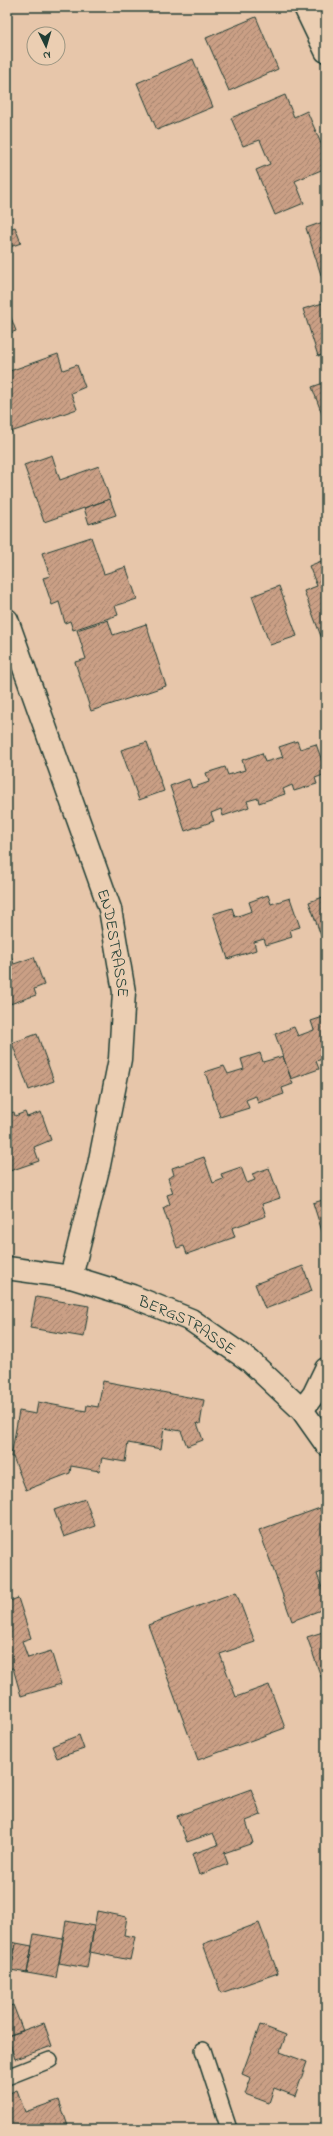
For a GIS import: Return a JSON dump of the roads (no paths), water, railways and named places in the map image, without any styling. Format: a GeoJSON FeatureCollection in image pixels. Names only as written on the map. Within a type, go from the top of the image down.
{"type":"FeatureCollection","features":[{"type":"Feature","properties":{"kind":"street"},"geometry":{"type":"LineString","coordinates":[[305,7],[326,51]]}},
{"type":"Feature","properties":{"kind":"street","name":"ENDESTRASSE"},"geometry":{"type":"LineString","coordinates":[[7,620],[110,909],[124,992],[120,1059],[99,1165],[71,1277]]}},
{"type":"Feature","properties":{"kind":"street","name":"BERGSTRASSE"},"geometry":{"type":"LineString","coordinates":[[7,1268],[71,1277],[132,1296],[191,1320],[250,1361],[302,1410],[326,1444]]}},
{"type":"Feature","properties":{"kind":"street"},"geometry":{"type":"LineString","coordinates":[[302,1410],[314,1394],[326,1369]]}},
{"type":"Feature","properties":{"kind":"lane"},"geometry":{"type":"LineString","coordinates":[[203,2050],[229,2129]]}},
{"type":"Feature","properties":{"kind":"lane"},"geometry":{"type":"LineString","coordinates":[[7,2077],[50,2060]]}}]}
